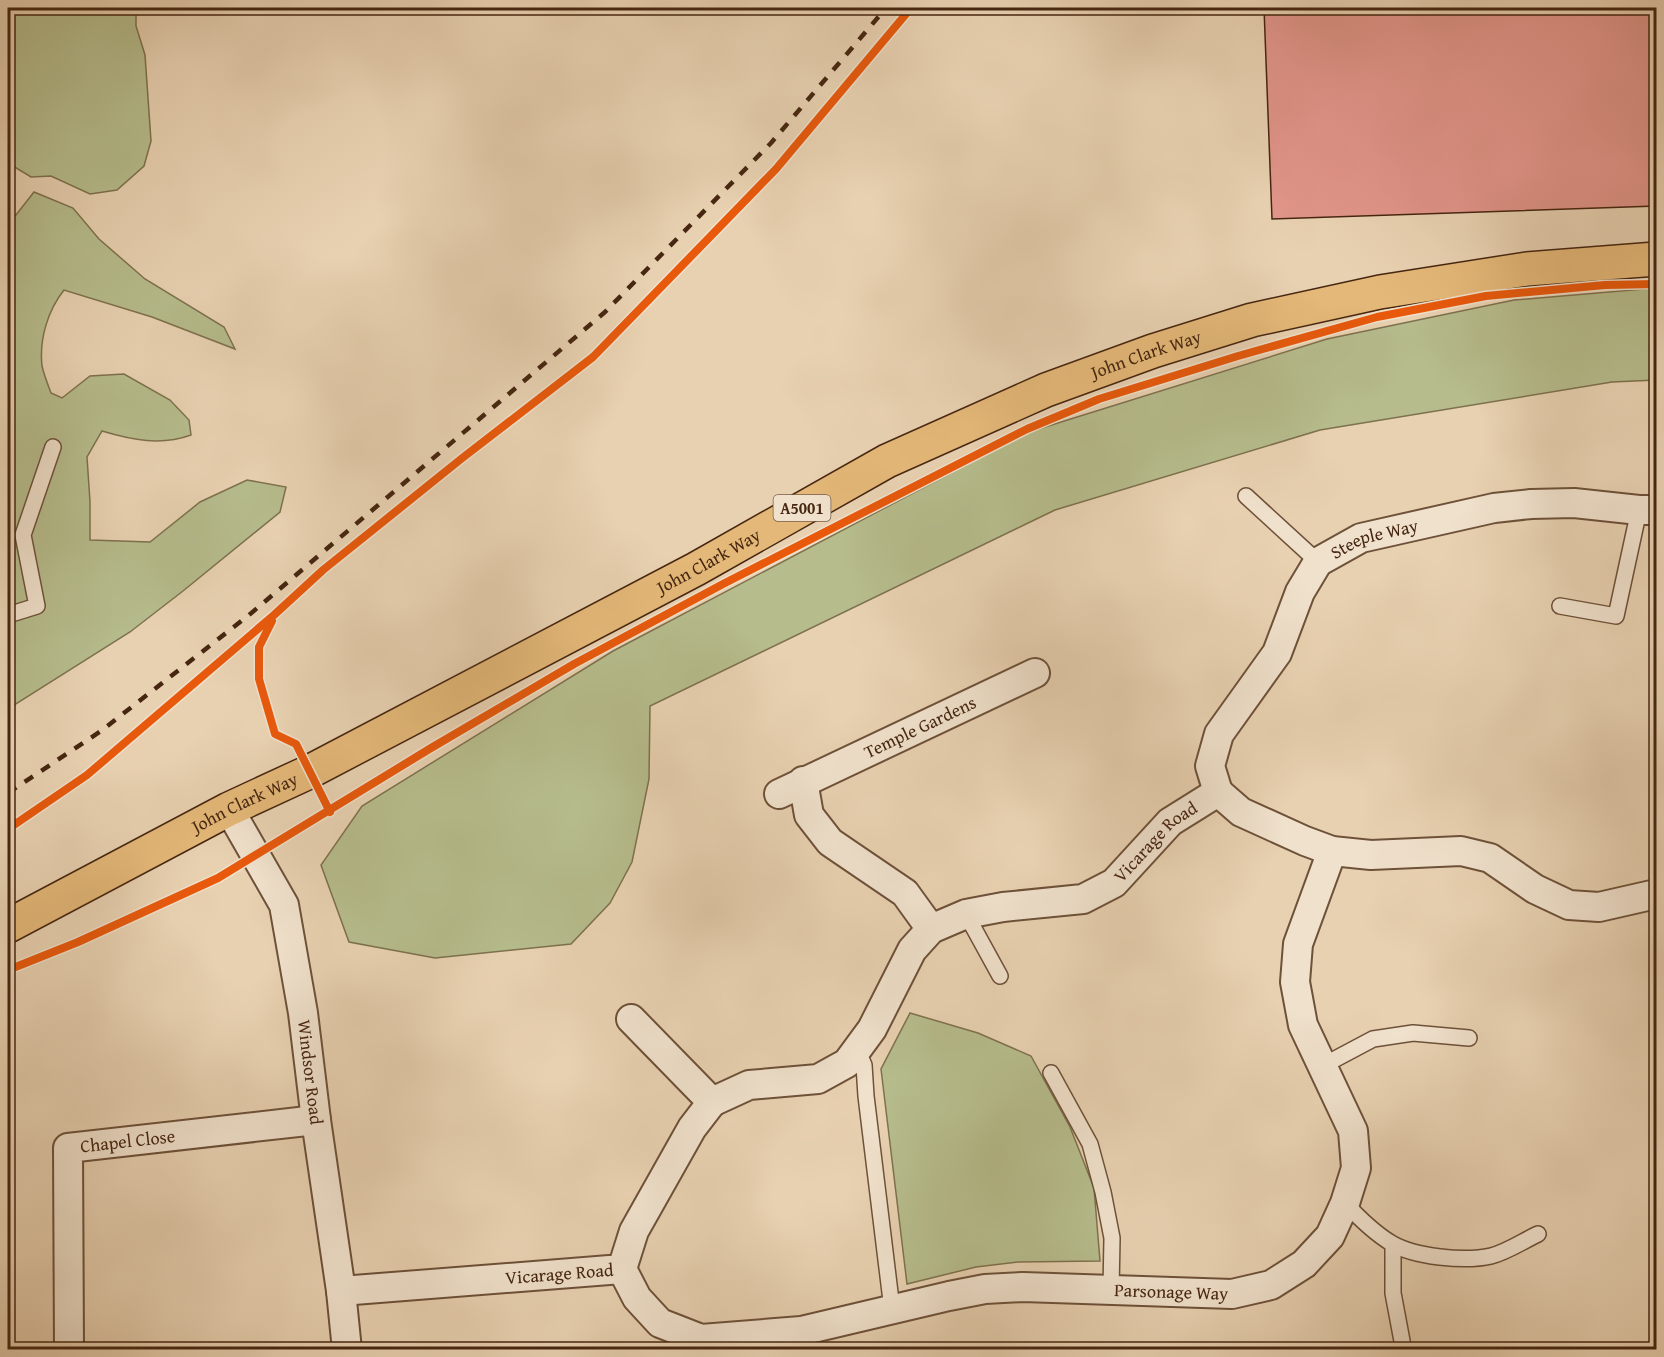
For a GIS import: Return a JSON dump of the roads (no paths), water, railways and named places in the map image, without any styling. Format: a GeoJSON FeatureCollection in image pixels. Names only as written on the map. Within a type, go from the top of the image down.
{"type":"FeatureCollection","features":[{"type":"Feature","properties":{"kind":"main road","name":"John Clark Way"},"geometry":{"type":"LineString","coordinates":[[8,926],[229,809],[319,766],[696,569],[886,461],[1046,390],[1153,351],[1252,320],[1368,295],[1527,269],[1656,259]]}},
{"type":"Feature","properties":{"kind":"street","name":"Steeple Way"},"geometry":{"type":"LineString","coordinates":[[1218,792],[1210,766],[1218,734],[1277,654],[1300,592],[1318,562],[1361,538],[1494,508],[1574,503],[1648,510]]}},
{"type":"Feature","properties":{"kind":"street","name":"Temple Gardens"},"geometry":{"type":"LineString","coordinates":[[931,929],[905,893],[830,842],[791,788],[1035,673]]}},
{"type":"Feature","properties":{"kind":"street","name":"Vicarage Road"},"geometry":{"type":"LineString","coordinates":[[341,1291],[622,1269],[634,1231],[692,1128],[712,1102],[749,1084],[818,1078],[847,1063],[872,1029],[912,950],[931,929],[966,914],[1003,907],[1083,898],[1114,883],[1170,822],[1218,792],[1241,812],[1332,851],[1371,855],[1461,851],[1490,858],[1535,889],[1569,905],[1599,907],[1656,894]]}},
{"type":"Feature","properties":{"kind":"street","name":"Windsor Road"},"geometry":{"type":"LineString","coordinates":[[229,809],[284,905],[303,1013],[347,1350]]}},
{"type":"Feature","properties":{"kind":"street","name":"Parsonage Way"},"geometry":{"type":"LineString","coordinates":[[622,1269],[637,1298],[660,1323],[701,1339],[801,1331],[985,1289],[1023,1287],[1232,1294],[1271,1285],[1304,1264],[1330,1236],[1345,1203],[1356,1168],[1353,1131],[1324,1065],[1303,1025],[1295,982],[1298,944],[1332,851]]}},
{"type":"Feature","properties":{"kind":"street"},"geometry":{"type":"LineString","coordinates":[[631,1019],[712,1102]]}},
{"type":"Feature","properties":{"kind":"street","name":"Chapel Close"},"geometry":{"type":"LineString","coordinates":[[69,1350],[68,1148],[316,1120]]}},
{"type":"Feature","properties":{"kind":"lane"},"geometry":{"type":"LineString","coordinates":[[8,615],[37,606],[23,535],[53,447]]}},
{"type":"Feature","properties":{"kind":"lane"},"geometry":{"type":"LineString","coordinates":[[1246,496],[1318,562]]}},
{"type":"Feature","properties":{"kind":"lane"},"geometry":{"type":"LineString","coordinates":[[1560,606],[1616,616],[1648,510]]}},
{"type":"Feature","properties":{"kind":"lane"},"geometry":{"type":"LineString","coordinates":[[966,914],[1000,976]]}},
{"type":"Feature","properties":{"kind":"lane"},"geometry":{"type":"LineString","coordinates":[[1324,1065],[1373,1039],[1413,1033],[1469,1038]]}},
{"type":"Feature","properties":{"kind":"lane"},"geometry":{"type":"LineString","coordinates":[[857,1049],[864,1065],[892,1309]]}},
{"type":"Feature","properties":{"kind":"lane"},"geometry":{"type":"LineString","coordinates":[[1051,1073],[1090,1144],[1112,1238],[1111,1290]]}},
{"type":"Feature","properties":{"kind":"lane"},"geometry":{"type":"LineString","coordinates":[[1345,1203],[1368,1228],[1393,1245],[1421,1253],[1453,1258],[1492,1256],[1538,1234]]}},
{"type":"Feature","properties":{"kind":"lane"},"geometry":{"type":"LineString","coordinates":[[1393,1245],[1393,1293],[1402,1341]]}},
{"type":"Feature","properties":{"kind":"railway"},"geometry":{"type":"LineString","coordinates":[[8,793],[101,731],[249,615],[605,312],[771,143],[886,8]]}}]}
